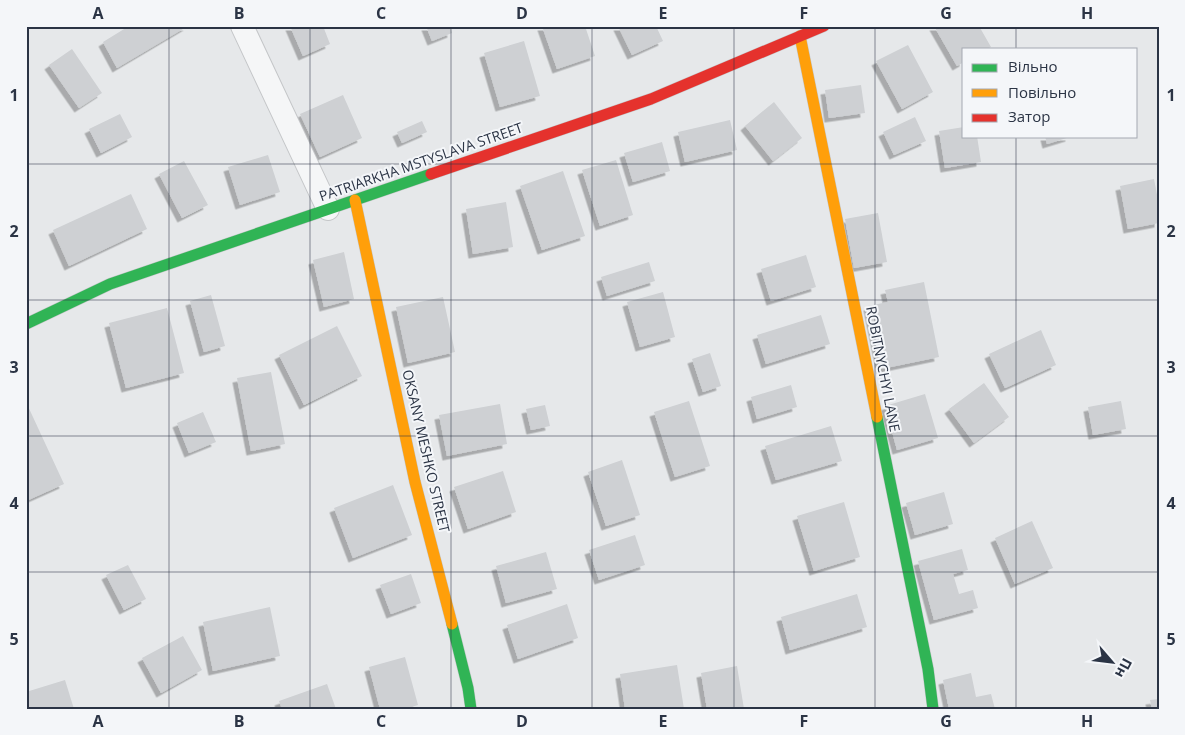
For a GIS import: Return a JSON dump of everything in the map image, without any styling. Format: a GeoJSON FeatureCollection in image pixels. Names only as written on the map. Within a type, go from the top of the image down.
{"type":"FeatureCollection","features":[{"type":"Feature","properties":{"kind":"street"},"geometry":{"type":"LineString","coordinates":[[242,26],[328,209]]}},
{"type":"Feature","properties":{"kind":"street","name":"PATRIARKHA MSTYSLAVA STREET"},"geometry":{"type":"LineString","coordinates":[[26,324],[110,284],[651,99],[824,26]]}},
{"type":"Feature","properties":{"kind":"street","name":"ROBITNYCHYI LANE"},"geometry":{"type":"LineString","coordinates":[[800,36],[928,669],[933,709]]}},
{"type":"Feature","properties":{"kind":"street","name":"OKSANY MESHKO STREET"},"geometry":{"type":"LineString","coordinates":[[355,200],[415,482],[468,688],[471,709]]}},
{"type":"Feature","properties":{"kind":"building"},"geometry":{"type":"Polygon","coordinates":[[[129,26],[188,26],[117,68],[103,42],[129,26]]]}},
{"type":"Feature","properties":{"kind":"building"},"geometry":{"type":"Polygon","coordinates":[[[290,26],[323,26],[330,44],[303,56],[290,26]]]}},
{"type":"Feature","properties":{"kind":"building"},"geometry":{"type":"Polygon","coordinates":[[[426,26],[450,26],[452,33],[432,41],[426,26]]]}},
{"type":"Feature","properties":{"kind":"building"},"geometry":{"type":"Polygon","coordinates":[[[542,26],[585,26],[595,56],[557,69],[542,26]]]}},
{"type":"Feature","properties":{"kind":"building"},"geometry":{"type":"Polygon","coordinates":[[[618,26],[656,26],[663,41],[632,55],[618,26]]]}},
{"type":"Feature","properties":{"kind":"building"},"geometry":{"type":"Polygon","coordinates":[[[934,26],[979,26],[991,47],[962,48],[962,63],[957,66],[934,26]]]}},
{"type":"Feature","properties":{"kind":"building"},"geometry":{"type":"Polygon","coordinates":[[[524,41],[540,96],[500,107],[484,53],[524,41]]]}},
{"type":"Feature","properties":{"kind":"building"},"geometry":{"type":"Polygon","coordinates":[[[908,45],[933,92],[902,109],[876,61],[908,45]]]}},
{"type":"Feature","properties":{"kind":"building"},"geometry":{"type":"Polygon","coordinates":[[[72,49],[102,93],[79,108],[49,65],[72,49]]]}},
{"type":"Feature","properties":{"kind":"building"},"geometry":{"type":"Polygon","coordinates":[[[861,85],[865,113],[829,118],[825,90],[861,85]]]}},
{"type":"Feature","properties":{"kind":"building"},"geometry":{"type":"Polygon","coordinates":[[[343,95],[362,138],[320,157],[300,114],[343,95]]]}},
{"type":"Feature","properties":{"kind":"building"},"geometry":{"type":"Polygon","coordinates":[[[774,102],[802,138],[773,161],[745,126],[774,102]]]}},
{"type":"Feature","properties":{"kind":"building"},"geometry":{"type":"Polygon","coordinates":[[[120,114],[132,137],[101,153],[89,129],[120,114]]]}},
{"type":"Feature","properties":{"kind":"building"},"geometry":{"type":"Polygon","coordinates":[[[915,117],[926,141],[894,155],[883,132],[915,117]]]}},
{"type":"Feature","properties":{"kind":"building"},"geometry":{"type":"Polygon","coordinates":[[[730,120],[737,150],[685,162],[678,132],[730,120]]]}},
{"type":"Feature","properties":{"kind":"building"},"geometry":{"type":"Polygon","coordinates":[[[422,121],[427,132],[402,143],[397,132],[422,121]]]}},
{"type":"Feature","properties":{"kind":"building"},"geometry":{"type":"Polygon","coordinates":[[[962,127],[962,138],[977,138],[981,162],[945,168],[939,131],[962,127]]]}},
{"type":"Feature","properties":{"kind":"building"},"geometry":{"type":"Polygon","coordinates":[[[1046,138],[1067,138],[1047,144],[1046,138]]]}},
{"type":"Feature","properties":{"kind":"building"},"geometry":{"type":"Polygon","coordinates":[[[662,142],[670,171],[633,182],[624,153],[662,142]]]}},
{"type":"Feature","properties":{"kind":"building"},"geometry":{"type":"Polygon","coordinates":[[[268,155],[280,192],[240,205],[228,167],[268,155]]]}},
{"type":"Feature","properties":{"kind":"building"},"geometry":{"type":"Polygon","coordinates":[[[616,160],[633,215],[600,226],[582,170],[616,160]]]}},
{"type":"Feature","properties":{"kind":"building"},"geometry":{"type":"Polygon","coordinates":[[[184,161],[208,205],[182,218],[159,174],[184,161]]]}},
{"type":"Feature","properties":{"kind":"building"},"geometry":{"type":"Polygon","coordinates":[[[563,171],[585,236],[542,250],[520,186],[563,171]]]}},
{"type":"Feature","properties":{"kind":"building"},"geometry":{"type":"Polygon","coordinates":[[[1154,179],[1159,205],[1159,223],[1128,229],[1120,186],[1154,179]]]}},
{"type":"Feature","properties":{"kind":"building"},"geometry":{"type":"Polygon","coordinates":[[[131,194],[147,229],[69,266],[53,230],[131,194]]]}},
{"type":"Feature","properties":{"kind":"building"},"geometry":{"type":"Polygon","coordinates":[[[506,202],[513,247],[473,254],[466,209],[506,202]]]}},
{"type":"Feature","properties":{"kind":"building"},"geometry":{"type":"Polygon","coordinates":[[[878,213],[887,262],[854,268],[845,219],[878,213]]]}},
{"type":"Feature","properties":{"kind":"building"},"geometry":{"type":"Polygon","coordinates":[[[344,252],[354,299],[324,307],[313,260],[344,252]]]}},
{"type":"Feature","properties":{"kind":"building"},"geometry":{"type":"Polygon","coordinates":[[[806,255],[816,287],[771,301],[761,269],[806,255]]]}},
{"type":"Feature","properties":{"kind":"building"},"geometry":{"type":"Polygon","coordinates":[[[649,262],[655,281],[607,296],[601,277],[649,262]]]}},
{"type":"Feature","properties":{"kind":"building"},"geometry":{"type":"Polygon","coordinates":[[[924,282],[939,357],[881,369],[868,306],[888,302],[885,290],[924,282]]]}},
{"type":"Feature","properties":{"kind":"building"},"geometry":{"type":"Polygon","coordinates":[[[663,292],[675,337],[640,347],[627,302],[663,292]]]}},
{"type":"Feature","properties":{"kind":"building"},"geometry":{"type":"Polygon","coordinates":[[[211,295],[225,346],[204,352],[190,301],[211,295]]]}},
{"type":"Feature","properties":{"kind":"building"},"geometry":{"type":"Polygon","coordinates":[[[443,297],[455,352],[408,363],[396,307],[443,297]]]}},
{"type":"Feature","properties":{"kind":"building"},"geometry":{"type":"Polygon","coordinates":[[[167,308],[184,373],[126,388],[109,323],[167,308]]]}},
{"type":"Feature","properties":{"kind":"building"},"geometry":{"type":"Polygon","coordinates":[[[821,315],[830,344],[766,364],[757,335],[821,315]]]}},
{"type":"Feature","properties":{"kind":"building"},"geometry":{"type":"Polygon","coordinates":[[[337,326],[362,376],[304,405],[279,355],[337,326]]]}},
{"type":"Feature","properties":{"kind":"building"},"geometry":{"type":"Polygon","coordinates":[[[1041,330],[1056,365],[1005,388],[989,354],[1041,330]]]}},
{"type":"Feature","properties":{"kind":"building"},"geometry":{"type":"Polygon","coordinates":[[[710,353],[721,386],[703,392],[692,359],[710,353]]]}},
{"type":"Feature","properties":{"kind":"building"},"geometry":{"type":"Polygon","coordinates":[[[271,372],[285,444],[251,451],[237,378],[271,372]]]}},
{"type":"Feature","properties":{"kind":"building"},"geometry":{"type":"Polygon","coordinates":[[[984,383],[1009,417],[974,443],[949,409],[984,383]]]}},
{"type":"Feature","properties":{"kind":"building"},"geometry":{"type":"Polygon","coordinates":[[[791,385],[797,407],[757,419],[751,397],[791,385]]]}},
{"type":"Feature","properties":{"kind":"building"},"geometry":{"type":"Polygon","coordinates":[[[925,394],[938,438],[897,450],[885,406],[925,394]]]}},
{"type":"Feature","properties":{"kind":"building"},"geometry":{"type":"Polygon","coordinates":[[[689,401],[710,466],[675,477],[654,412],[689,401]]]}},
{"type":"Feature","properties":{"kind":"building"},"geometry":{"type":"Polygon","coordinates":[[[1121,401],[1126,429],[1093,435],[1088,407],[1121,401]]]}},
{"type":"Feature","properties":{"kind":"building"},"geometry":{"type":"Polygon","coordinates":[[[26,402],[64,484],[26,501],[26,402]]]}},
{"type":"Feature","properties":{"kind":"building"},"geometry":{"type":"Polygon","coordinates":[[[500,404],[507,444],[447,456],[439,415],[500,404]]]}},
{"type":"Feature","properties":{"kind":"building"},"geometry":{"type":"Polygon","coordinates":[[[545,405],[550,426],[531,430],[526,409],[545,405]]]}},
{"type":"Feature","properties":{"kind":"building"},"geometry":{"type":"Polygon","coordinates":[[[203,412],[216,442],[189,453],[177,423],[203,412]]]}},
{"type":"Feature","properties":{"kind":"building"},"geometry":{"type":"Polygon","coordinates":[[[831,426],[842,461],[776,480],[765,446],[831,426]]]}},
{"type":"Feature","properties":{"kind":"building"},"geometry":{"type":"Polygon","coordinates":[[[622,460],[640,515],[606,526],[588,472],[622,460]]]}},
{"type":"Feature","properties":{"kind":"building"},"geometry":{"type":"Polygon","coordinates":[[[503,471],[516,512],[468,529],[454,487],[503,471]]]}},
{"type":"Feature","properties":{"kind":"building"},"geometry":{"type":"Polygon","coordinates":[[[393,485],[412,535],[353,558],[334,508],[393,485]]]}},
{"type":"Feature","properties":{"kind":"building"},"geometry":{"type":"Polygon","coordinates":[[[944,492],[953,524],[915,535],[906,503],[944,492]]]}},
{"type":"Feature","properties":{"kind":"building"},"geometry":{"type":"Polygon","coordinates":[[[844,502],[860,557],[814,571],[797,516],[844,502]]]}},
{"type":"Feature","properties":{"kind":"building"},"geometry":{"type":"Polygon","coordinates":[[[1032,521],[1053,568],[1015,584],[995,538],[1032,521]]]}},
{"type":"Feature","properties":{"kind":"building"},"geometry":{"type":"Polygon","coordinates":[[[635,535],[645,565],[599,580],[589,550],[635,535]]]}},
{"type":"Feature","properties":{"kind":"building"},"geometry":{"type":"Polygon","coordinates":[[[962,549],[968,570],[953,574],[959,594],[973,590],[978,608],[934,620],[918,561],[962,549]]]}},
{"type":"Feature","properties":{"kind":"building"},"geometry":{"type":"Polygon","coordinates":[[[546,552],[557,589],[506,603],[496,566],[546,552]]]}},
{"type":"Feature","properties":{"kind":"building"},"geometry":{"type":"Polygon","coordinates":[[[128,565],[146,599],[124,610],[106,575],[128,565]]]}},
{"type":"Feature","properties":{"kind":"building"},"geometry":{"type":"Polygon","coordinates":[[[411,574],[421,603],[391,614],[380,585],[411,574]]]}},
{"type":"Feature","properties":{"kind":"building"},"geometry":{"type":"Polygon","coordinates":[[[857,594],[867,627],[790,650],[781,617],[857,594]]]}},
{"type":"Feature","properties":{"kind":"building"},"geometry":{"type":"Polygon","coordinates":[[[567,604],[578,638],[518,659],[507,625],[567,604]]]}},
{"type":"Feature","properties":{"kind":"building"},"geometry":{"type":"Polygon","coordinates":[[[270,607],[280,656],[213,671],[203,622],[270,607]]]}},
{"type":"Feature","properties":{"kind":"building"},"geometry":{"type":"Polygon","coordinates":[[[183,636],[202,670],[161,693],[142,658],[183,636]]]}},
{"type":"Feature","properties":{"kind":"building"},"geometry":{"type":"Polygon","coordinates":[[[405,657],[418,705],[405,709],[380,709],[369,667],[405,657]]]}},
{"type":"Feature","properties":{"kind":"building"},"geometry":{"type":"Polygon","coordinates":[[[677,665],[684,709],[625,709],[620,674],[677,665]]]}},
{"type":"Feature","properties":{"kind":"building"},"geometry":{"type":"Polygon","coordinates":[[[737,666],[744,709],[707,709],[701,673],[737,666]]]}},
{"type":"Feature","properties":{"kind":"building"},"geometry":{"type":"Polygon","coordinates":[[[971,673],[976,697],[991,694],[995,709],[949,709],[943,680],[971,673]]]}},
{"type":"Feature","properties":{"kind":"building"},"geometry":{"type":"Polygon","coordinates":[[[65,680],[74,709],[29,709],[26,692],[65,680]]]}},
{"type":"Feature","properties":{"kind":"building"},"geometry":{"type":"Polygon","coordinates":[[[327,684],[336,709],[282,709],[279,701],[327,684]]]}},
{"type":"Feature","properties":{"kind":"building"},"geometry":{"type":"Polygon","coordinates":[[[1159,699],[1159,709],[1152,709],[1150,700],[1159,699]]]}},
{"type":"Feature","properties":{"kind":"traffic: fast"},"geometry":{"type":"LineString","coordinates":[[26,324],[110,284],[431,174]]}},
{"type":"Feature","properties":{"kind":"traffic: fast"},"geometry":{"type":"LineString","coordinates":[[877,417],[928,669],[933,709]]}},
{"type":"Feature","properties":{"kind":"traffic: fast"},"geometry":{"type":"LineString","coordinates":[[452,624],[468,688],[471,709]]}},
{"type":"Feature","properties":{"kind":"traffic: slow"},"geometry":{"type":"LineString","coordinates":[[800,36],[877,417]]}},
{"type":"Feature","properties":{"kind":"traffic: slow"},"geometry":{"type":"LineString","coordinates":[[355,200],[415,482],[452,624]]}},
{"type":"Feature","properties":{"kind":"traffic: jam"},"geometry":{"type":"LineString","coordinates":[[431,174],[651,99],[824,26]]}}]}
